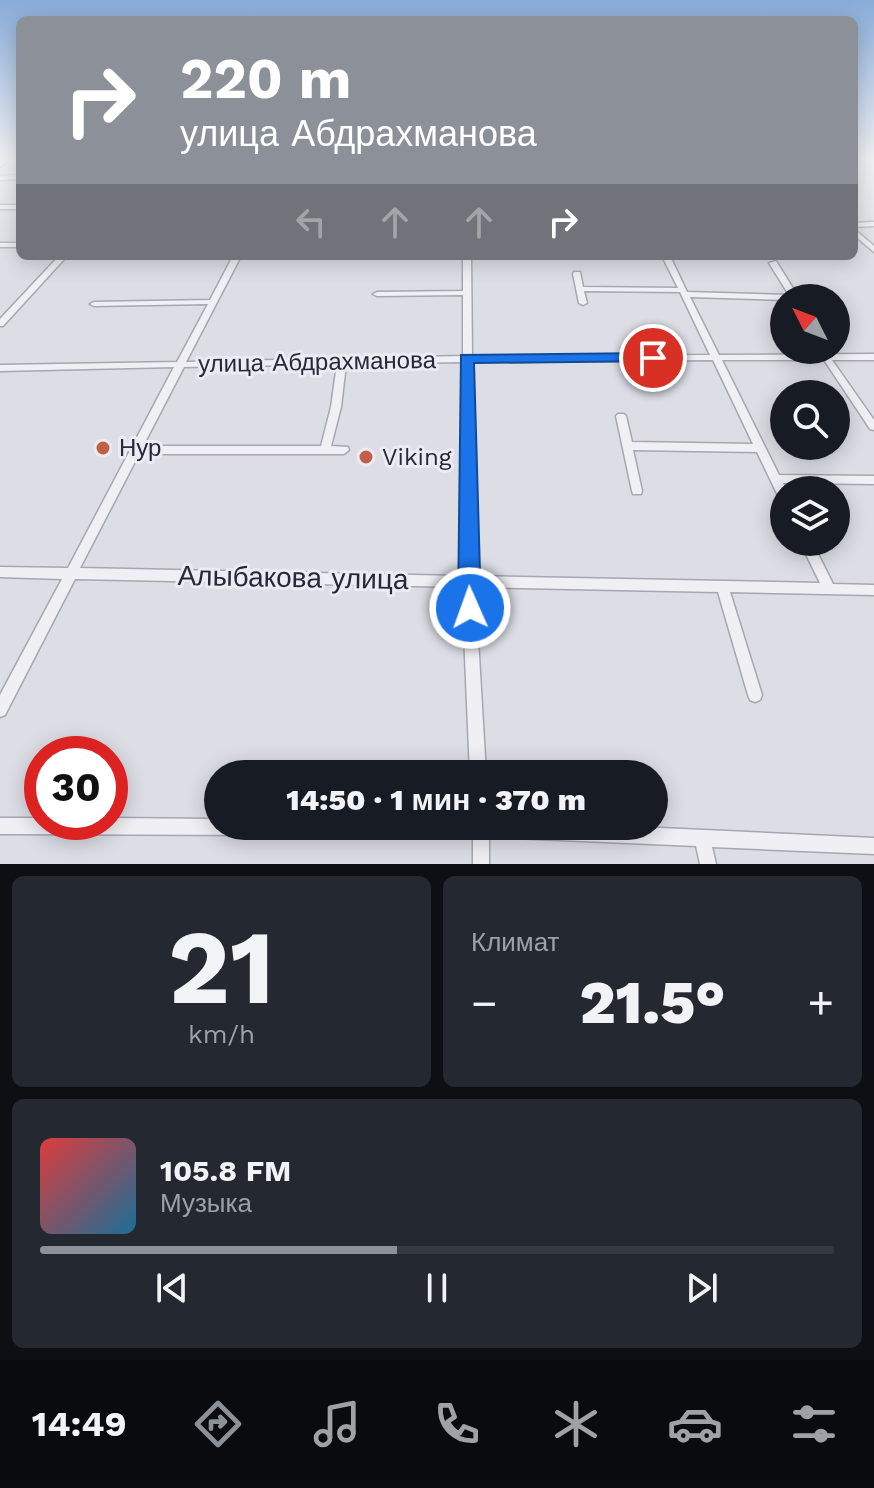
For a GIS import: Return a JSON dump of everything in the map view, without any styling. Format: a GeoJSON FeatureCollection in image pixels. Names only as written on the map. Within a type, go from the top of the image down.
{"type":"FeatureCollection","features":[{"type":"Feature","properties":{"kind":"street"},"geometry":{"type":"LineString","coordinates":[[858,232],[874,250]]}},
{"type":"Feature","properties":{"kind":"street"},"geometry":{"type":"LineString","coordinates":[[0,324],[59,260]]}},
{"type":"Feature","properties":{"kind":"street"},"geometry":{"type":"LineString","coordinates":[[0,710],[235,260]]}},
{"type":"Feature","properties":{"kind":"street"},"geometry":{"type":"LineString","coordinates":[[467,260],[468,580],[477,760]]}},
{"type":"Feature","properties":{"kind":"street"},"geometry":{"type":"LineString","coordinates":[[668,260],[774,476]]}},
{"type":"Feature","properties":{"kind":"street"},"geometry":{"type":"LineString","coordinates":[[773,263],[786,284]]}},
{"type":"Feature","properties":{"kind":"street"},"geometry":{"type":"LineString","coordinates":[[577,274],[583,303]]}},
{"type":"Feature","properties":{"kind":"street"},"geometry":{"type":"LineString","coordinates":[[581,289],[770,297]]}},
{"type":"Feature","properties":{"kind":"street"},"geometry":{"type":"LineString","coordinates":[[377,294],[467,293]]}},
{"type":"Feature","properties":{"kind":"street"},"geometry":{"type":"LineString","coordinates":[[94,304],[213,302]]}},
{"type":"Feature","properties":{"kind":"street","name":"улица Абдрахманова"},"geometry":{"type":"LineString","coordinates":[[0,368],[770,357]]}},
{"type":"Feature","properties":{"kind":"street","name":"улица Абдрахманова"},"geometry":{"type":"LineString","coordinates":[[850,357],[874,357]]}},
{"type":"Feature","properties":{"kind":"street"},"geometry":{"type":"LineString","coordinates":[[325,450],[336,407],[342,363]]}},
{"type":"Feature","properties":{"kind":"street"},"geometry":{"type":"LineString","coordinates":[[831,364],[874,427]]}},
{"type":"Feature","properties":{"kind":"street"},"geometry":{"type":"LineString","coordinates":[[858,401],[874,401]]}},
{"type":"Feature","properties":{"kind":"street"},"geometry":{"type":"LineString","coordinates":[[621,416],[637,491]]}},
{"type":"Feature","properties":{"kind":"street"},"geometry":{"type":"LineString","coordinates":[[628,446],[760,448]]}},
{"type":"Feature","properties":{"kind":"street"},"geometry":{"type":"LineString","coordinates":[[135,450],[344,450]]}},
{"type":"Feature","properties":{"kind":"street"},"geometry":{"type":"LineString","coordinates":[[850,480],[874,480]]}},
{"type":"Feature","properties":{"kind":"street"},"geometry":{"type":"LineString","coordinates":[[813,556],[829,589]]}},
{"type":"Feature","properties":{"kind":"street","name":"Алыбакова улица"},"geometry":{"type":"LineString","coordinates":[[0,572],[874,590]]}},
{"type":"Feature","properties":{"kind":"street"},"geometry":{"type":"LineString","coordinates":[[722,586],[755,695]]}},
{"type":"Feature","properties":{"kind":"street"},"geometry":{"type":"LineString","coordinates":[[0,826],[204,826]]}},
{"type":"Feature","properties":{"kind":"street"},"geometry":{"type":"LineString","coordinates":[[668,836],[874,846]]}},
{"type":"Feature","properties":{"kind":"street"},"geometry":{"type":"LineString","coordinates":[[702,838],[708,864]]}},
{"type":"Feature","properties":{"kind":"street"},"geometry":{"type":"LineString","coordinates":[[481,840],[481,864]]}},
{"type":"Feature","properties":{"kind":"place","name":"Нур"},"geometry":{"type":"Point","coordinates":[103,448]}},
{"type":"Feature","properties":{"kind":"place","name":"Viking"},"geometry":{"type":"Point","coordinates":[366,457]}},
{"type":"Feature","properties":{"kind":"route"},"geometry":{"type":"LineString","coordinates":[[470,608],[466,359],[653,358]]}}]}
